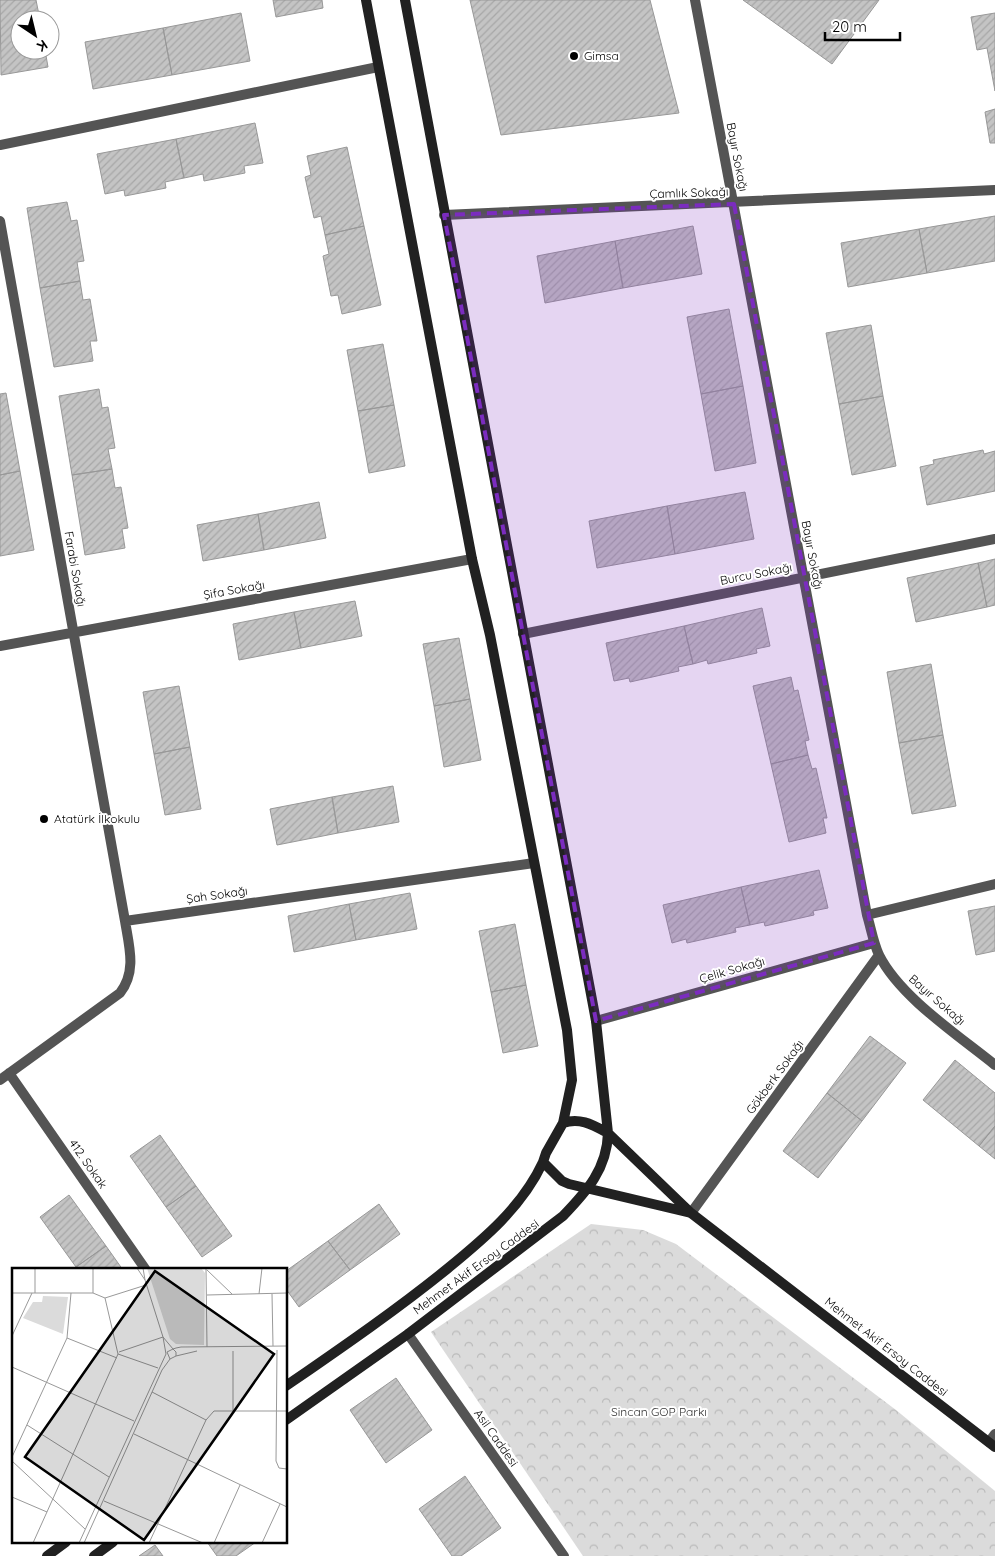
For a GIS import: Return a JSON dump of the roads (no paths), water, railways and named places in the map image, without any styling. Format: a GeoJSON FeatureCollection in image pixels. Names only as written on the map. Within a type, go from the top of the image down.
{"type":"FeatureCollection","features":[{"type":"Feature","properties":{"kind":"main road"},"geometry":{"type":"LineString","coordinates":[[366,0],[472,559],[490,635],[567,1030],[572,1080],[563,1122],[546,1153],[544,1162],[562,1181],[585,1190],[602,1167],[608,1149],[596,1021],[405,0]]}},
{"type":"Feature","properties":{"kind":"main road"},"geometry":{"type":"LineString","coordinates":[[563,1122],[571,1120],[589,1123],[608,1133]]}},
{"type":"Feature","properties":{"kind":"main road","name":"Mehmet Akif Ersoy Caddesi"},"geometry":{"type":"LineString","coordinates":[[608,1133],[691,1213],[993,1441]]}},
{"type":"Feature","properties":{"kind":"main road","name":"Mehmet Akif Ersoy Caddesi"},"geometry":{"type":"LineString","coordinates":[[288,1385],[394,1312],[493,1231],[528,1191],[544,1162]]}},
{"type":"Feature","properties":{"kind":"main road","name":"Mehmet Akif Ersoy Caddesi"},"geometry":{"type":"LineString","coordinates":[[288,1419],[408,1334],[549,1229],[569,1210],[585,1190],[691,1213]]}},
{"type":"Feature","properties":{"kind":"main road"},"geometry":{"type":"LineString","coordinates":[[47,1556],[63,1544]]}},
{"type":"Feature","properties":{"kind":"main road"},"geometry":{"type":"LineString","coordinates":[[94,1556],[111,1544]]}},
{"type":"Feature","properties":{"kind":"street","name":"Bayır Sokağı"},"geometry":{"type":"LineString","coordinates":[[695,0],[867,915],[874,943],[894,979],[907,993],[995,1065]]}},
{"type":"Feature","properties":{"kind":"street"},"geometry":{"type":"LineString","coordinates":[[0,145],[378,67]]}},
{"type":"Feature","properties":{"kind":"street","name":"Çamlık Sokağı"},"geometry":{"type":"LineString","coordinates":[[444,215],[734,204],[995,190]]}},
{"type":"Feature","properties":{"kind":"street","name":"Farabi Sokağı"},"geometry":{"type":"LineString","coordinates":[[0,221],[125,921]]}},
{"type":"Feature","properties":{"kind":"street","name":"Burcu Sokağı"},"geometry":{"type":"LineString","coordinates":[[523,634],[995,539]]}},
{"type":"Feature","properties":{"kind":"street","name":"Şifa Sokağı"},"geometry":{"type":"LineString","coordinates":[[0,646],[472,559]]}},
{"type":"Feature","properties":{"kind":"street","name":"Şah Sokağı"},"geometry":{"type":"LineString","coordinates":[[125,921],[534,863]]}},
{"type":"Feature","properties":{"kind":"street"},"geometry":{"type":"LineString","coordinates":[[867,915],[995,884]]}},
{"type":"Feature","properties":{"kind":"street"},"geometry":{"type":"LineString","coordinates":[[0,1080],[114,999],[124,989],[132,963],[125,921]]}},
{"type":"Feature","properties":{"kind":"street","name":"Çelik Sokağı"},"geometry":{"type":"LineString","coordinates":[[596,1021],[874,943]]}},
{"type":"Feature","properties":{"kind":"street","name":"Gökberk Sokağı"},"geometry":{"type":"LineString","coordinates":[[691,1213],[880,955]]}},
{"type":"Feature","properties":{"kind":"street","name":"412. Sokak"},"geometry":{"type":"LineString","coordinates":[[9,1073],[145,1268]]}},
{"type":"Feature","properties":{"kind":"street","name":"Asil Caddesi"},"geometry":{"type":"LineString","coordinates":[[408,1334],[564,1556]]}},
{"type":"Feature","properties":{"kind":"place","name":"Gimsa"},"geometry":{"type":"Point","coordinates":[574,56]}},
{"type":"Feature","properties":{"kind":"place","name":"Atatürk İlkokulu"},"geometry":{"type":"Point","coordinates":[44,819]}},
{"type":"Feature","properties":{"kind":"park label","name":"Sincan GOP Parkı"},"geometry":{"type":"Point","coordinates":[659,1412]}}]}
